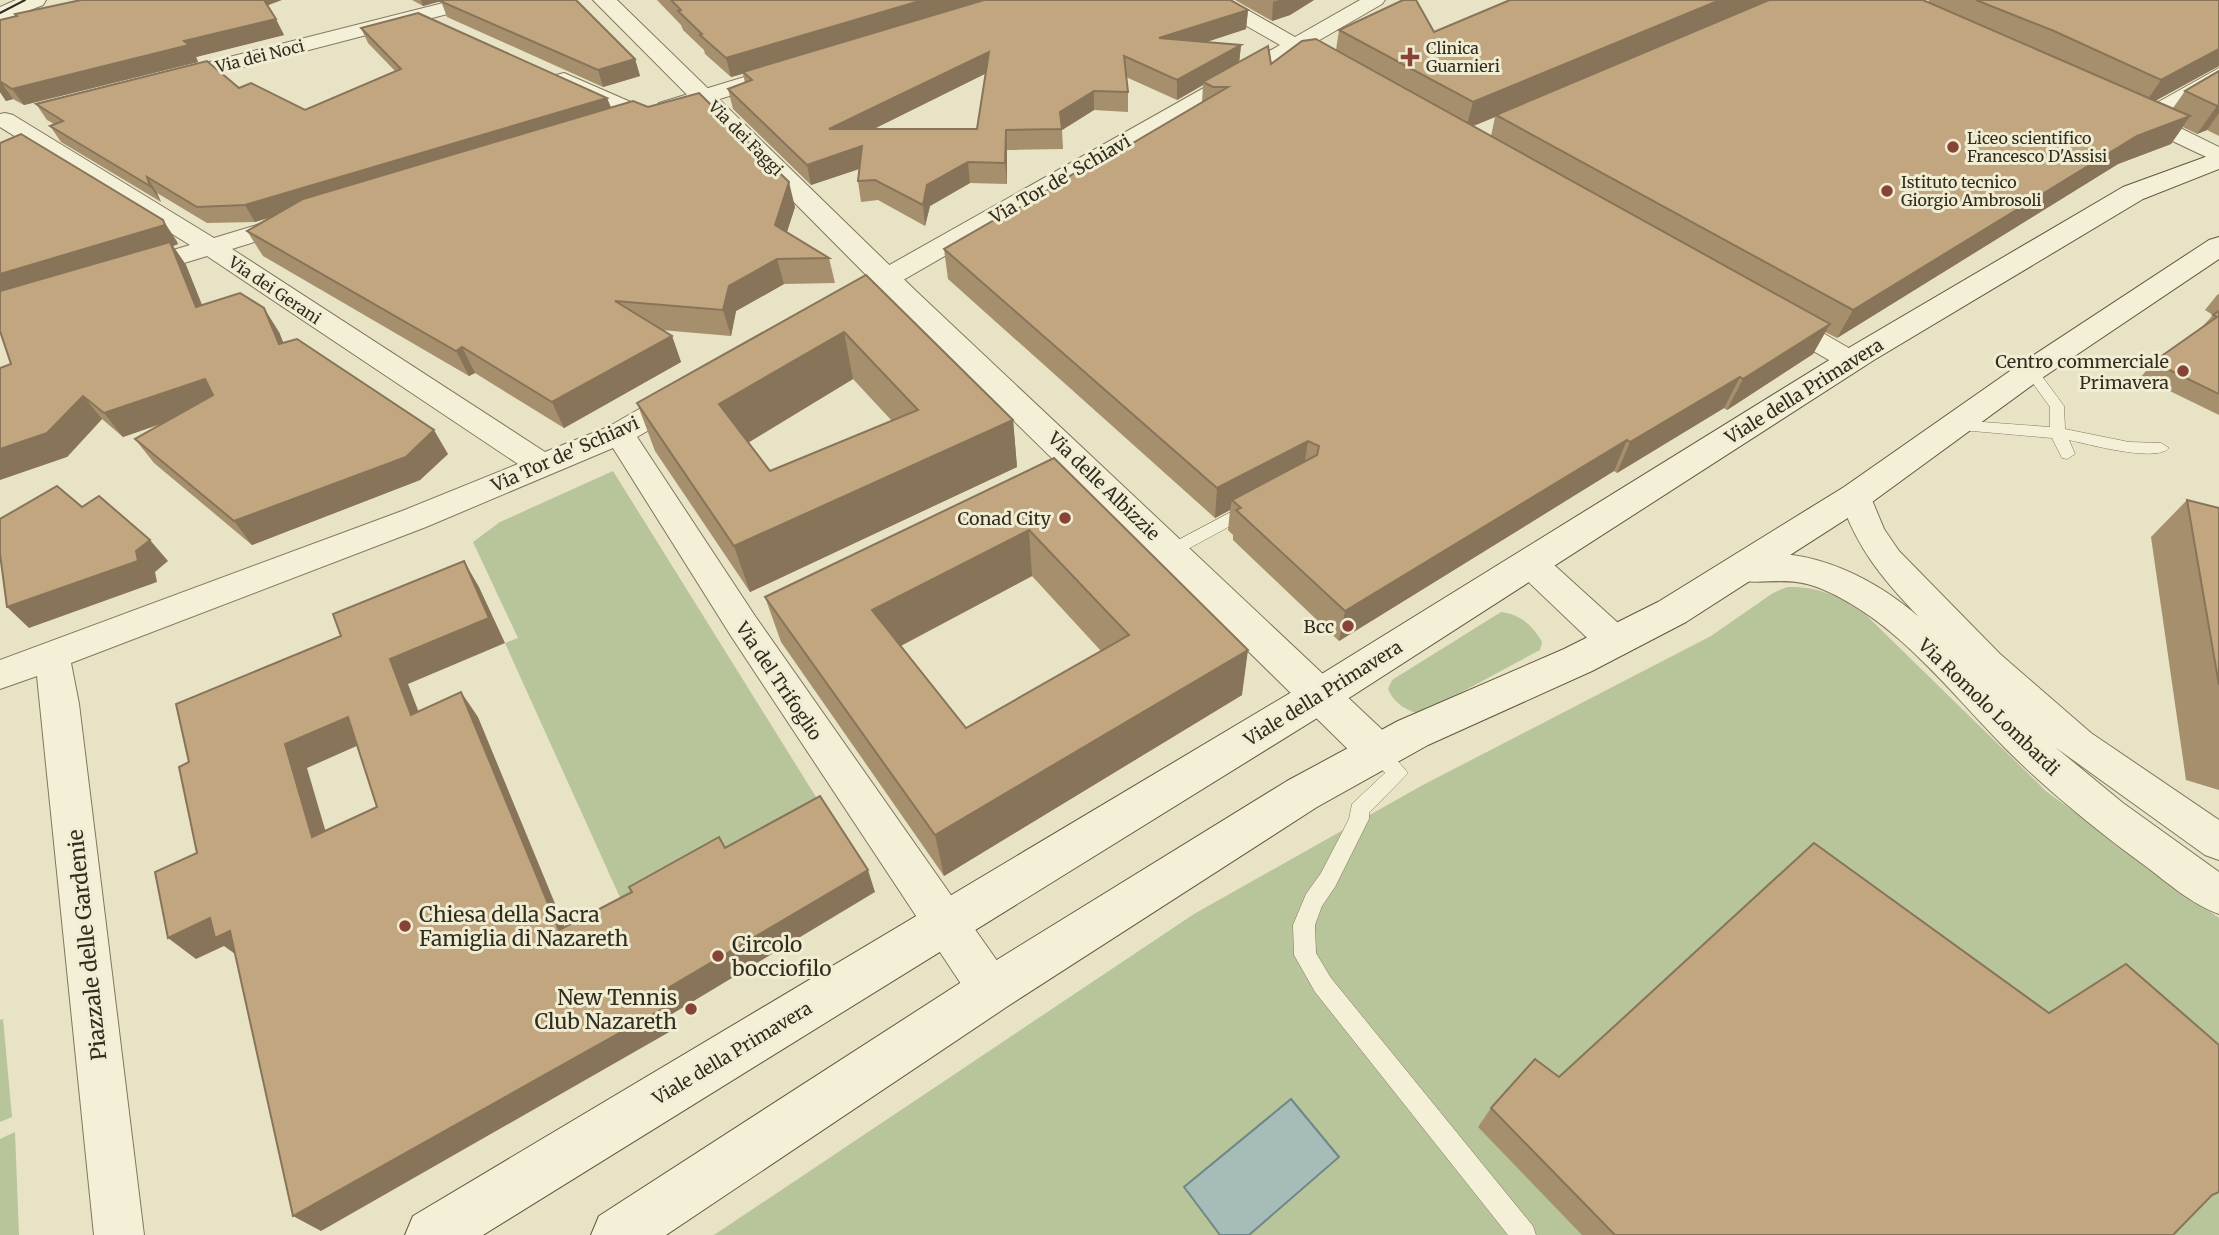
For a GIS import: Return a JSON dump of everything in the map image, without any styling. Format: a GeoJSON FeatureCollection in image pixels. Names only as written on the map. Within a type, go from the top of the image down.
{"type":"FeatureCollection","features":[{"type":"Feature","properties":{"kind":"main road"},"geometry":{"type":"LineString","coordinates":[[0,15],[35,0]]}},
{"type":"Feature","properties":{"kind":"main road","name":"Via dei Faggi"},"geometry":{"type":"LineString","coordinates":[[604,0],[886,278]]}},
{"type":"Feature","properties":{"kind":"main road","name":"Viale della Primavera"},"geometry":{"type":"LineString","coordinates":[[432,1235],[1321,695],[1851,361],[2133,193],[2219,158]]}},
{"type":"Feature","properties":{"kind":"main road"},"geometry":{"type":"LineString","coordinates":[[618,1235],[991,990],[1302,794],[1377,751],[1615,642],[1672,612],[1856,496],[2031,371],[2219,246]]}},
{"type":"Feature","properties":{"kind":"main road","name":"Via delle Albizzie"},"geometry":{"type":"LineString","coordinates":[[886,278],[1067,471],[1171,551],[1377,751]]}},
{"type":"Feature","properties":{"kind":"street"},"geometry":{"type":"LineString","coordinates":[[386,0],[449,28]]}},
{"type":"Feature","properties":{"kind":"street","name":"Via dei Noci"},"geometry":{"type":"LineString","coordinates":[[152,83],[479,0]]}},
{"type":"Feature","properties":{"kind":"street"},"geometry":{"type":"LineString","coordinates":[[1215,0],[1335,68]]}},
{"type":"Feature","properties":{"kind":"street","name":"Via Tor de' Schiavi"},"geometry":{"type":"LineString","coordinates":[[824,314],[1375,0]]}},
{"type":"Feature","properties":{"kind":"street"},"geometry":{"type":"LineString","coordinates":[[614,124],[801,67]]}},
{"type":"Feature","properties":{"kind":"street"},"geometry":{"type":"LineString","coordinates":[[548,73],[640,116]]}},
{"type":"Feature","properties":{"kind":"street"},"geometry":{"type":"LineString","coordinates":[[2145,120],[2219,75]]}},
{"type":"Feature","properties":{"kind":"street"},"geometry":{"type":"LineString","coordinates":[[2111,103],[2219,158]]}},
{"type":"Feature","properties":{"kind":"street"},"geometry":{"type":"LineString","coordinates":[[2,121],[32,114]]}},
{"type":"Feature","properties":{"kind":"street","name":"Via dei Gerani"},"geometry":{"type":"LineString","coordinates":[[2,121],[211,247],[542,465]]}},
{"type":"Feature","properties":{"kind":"street"},"geometry":{"type":"LineString","coordinates":[[119,275],[312,216]]}},
{"type":"Feature","properties":{"kind":"street"},"geometry":{"type":"LineString","coordinates":[[1754,306],[1851,361]]}},
{"type":"Feature","properties":{"kind":"street","name":"Via Tor de' Schiavi"},"geometry":{"type":"LineString","coordinates":[[0,675],[298,564],[619,434],[704,385]]}},
{"type":"Feature","properties":{"kind":"street","name":"Via del Trifoglio"},"geometry":{"type":"LineString","coordinates":[[619,434],[755,620],[944,925],[991,990]]}},
{"type":"Feature","properties":{"kind":"street","name":"Via Romolo Lombardi"},"geometry":{"type":"LineString","coordinates":[[1856,496],[1863,522],[1872,541],[1911,588],[1976,653],[2081,746],[2219,842]]}},
{"type":"Feature","properties":{"kind":"street"},"geometry":{"type":"LineString","coordinates":[[1530,563],[1615,642]]}},
{"type":"Feature","properties":{"kind":"street","name":"Via Romolo Lombardi"},"geometry":{"type":"LineString","coordinates":[[1740,569],[1795,567],[1840,582],[1882,606],[2072,786],[2160,854],[2219,895]]}},
{"type":"Feature","properties":{"kind":"street","name":"Piazzale delle Gardenie"},"geometry":{"type":"LineString","coordinates":[[52,656],[65,743],[119,1235]]}},
{"type":"Feature","properties":{"kind":"lane"},"geometry":{"type":"LineString","coordinates":[[2031,371],[2057,406],[2058,433],[2067,454]]}},
{"type":"Feature","properties":{"kind":"lane"},"geometry":{"type":"LineString","coordinates":[[1955,425],[2058,433],[2129,447],[2161,448]]}},
{"type":"Feature","properties":{"kind":"lane"},"geometry":{"type":"LineString","coordinates":[[1171,551],[1260,503]]}},
{"type":"Feature","properties":{"kind":"lane"},"geometry":{"type":"LineString","coordinates":[[1377,751],[1398,773],[1359,810],[1359,819],[1328,880],[1312,901],[1304,925],[1305,955],[1323,985],[1524,1235]]}},
{"type":"Feature","properties":{"kind":"green space"},"geometry":{"type":"Polygon","coordinates":[[[613,471],[821,805],[627,913],[505,643],[518,638],[473,542],[500,522],[613,471]]]}},
{"type":"Feature","properties":{"kind":"green space"},"geometry":{"type":"Polygon","coordinates":[[[1787,587],[1809,588],[1828,593],[1865,614],[2047,792],[2219,918],[2219,1235],[714,1235],[1194,914],[1421,786],[1711,636],[1773,593],[1787,587]]]}},
{"type":"Feature","properties":{"kind":"green space"},"geometry":{"type":"Polygon","coordinates":[[[1501,612],[1514,615],[1530,626],[1542,642],[1540,650],[1421,714],[1410,711],[1397,702],[1388,689],[1392,680],[1501,612]]]}},
{"type":"Feature","properties":{"kind":"green space"},"geometry":{"type":"Polygon","coordinates":[[[3,1019],[12,1117],[0,1122],[0,1020],[3,1019]]]}},
{"type":"Feature","properties":{"kind":"green space"},"geometry":{"type":"Polygon","coordinates":[[[15,1132],[19,1235],[0,1235],[0,1139],[15,1132]]]}},
{"type":"Feature","properties":{"kind":"water"},"geometry":{"type":"Polygon","coordinates":[[[1291,1099],[1339,1157],[1249,1235],[1220,1235],[1184,1187],[1291,1099]]]}},
{"type":"Feature","properties":{"kind":"building"},"geometry":{"type":"Polygon","coordinates":[[[81,0],[264,0],[276,19],[184,41],[189,45],[12,89],[0,83],[0,20],[17,16],[15,14],[81,0]]]}},
{"type":"Feature","properties":{"kind":"building"},"geometry":{"type":"Polygon","coordinates":[[[576,0],[635,59],[598,70],[440,1],[576,0]]]}},
{"type":"Feature","properties":{"kind":"building"},"geometry":{"type":"Polygon","coordinates":[[[671,0],[923,0],[726,58],[700,35],[702,34],[678,11],[681,10],[671,0]]]}},
{"type":"Feature","properties":{"kind":"building"},"geometry":{"type":"Polygon","coordinates":[[[984,0],[1230,0],[1248,10],[1159,38],[1241,45],[1177,80],[1124,56],[1128,92],[1094,91],[1060,112],[1062,129],[1006,130],[1005,163],[968,162],[927,185],[923,205],[875,180],[858,181],[862,146],[807,165],[728,89],[752,80],[743,72],[984,0]],[[989,52],[829,129],[977,129],[989,52]]]}},
{"type":"Feature","properties":{"kind":"building"},"geometry":{"type":"Polygon","coordinates":[[[1403,0],[1416,0],[1434,32],[1510,0],[1720,0],[1473,102],[1339,30],[1403,0]]]}},
{"type":"Feature","properties":{"kind":"building"},"geometry":{"type":"Polygon","coordinates":[[[1769,0],[1923,0],[2190,116],[2137,136],[1853,310],[1496,115],[1769,0]]]}},
{"type":"Feature","properties":{"kind":"building"},"geometry":{"type":"Polygon","coordinates":[[[1976,0],[2219,0],[2219,49],[2161,80],[2054,31],[1976,0]]]}},
{"type":"Feature","properties":{"kind":"building"},"geometry":{"type":"Polygon","coordinates":[[[418,13],[607,98],[245,205],[197,207],[147,177],[150,186],[50,126],[63,121],[36,104],[207,61],[239,88],[251,83],[305,110],[401,69],[361,28],[418,13]]]}},
{"type":"Feature","properties":{"kind":"building"},"geometry":{"type":"Polygon","coordinates":[[[1316,39],[1830,324],[1743,379],[1740,377],[1630,442],[1627,440],[1345,611],[1236,510],[1241,508],[1232,500],[1317,455],[1319,446],[1308,441],[1217,488],[944,249],[1003,215],[1003,218],[1089,164],[1097,164],[1228,87],[1213,87],[1203,82],[1268,46],[1271,64],[1302,41],[1316,39]]]}},
{"type":"Feature","properties":{"kind":"building"},"geometry":{"type":"Polygon","coordinates":[[[2219,71],[2219,105],[2185,91],[2219,71]]]}},
{"type":"Feature","properties":{"kind":"building"},"geometry":{"type":"Polygon","coordinates":[[[699,93],[789,182],[775,225],[829,258],[777,259],[729,286],[723,310],[615,301],[672,336],[552,402],[462,347],[456,351],[247,231],[303,199],[633,101],[648,107],[699,93]]]}},
{"type":"Feature","properties":{"kind":"building"},"geometry":{"type":"Polygon","coordinates":[[[21,134],[163,220],[165,225],[0,274],[0,143],[21,134]]]}},
{"type":"Feature","properties":{"kind":"building"},"geometry":{"type":"Polygon","coordinates":[[[170,242],[196,307],[240,293],[264,308],[279,344],[297,339],[434,430],[406,457],[234,521],[135,439],[213,395],[205,379],[104,413],[83,396],[47,433],[0,449],[0,368],[11,364],[0,331],[0,291],[170,242]]]}},
{"type":"Feature","properties":{"kind":"building"},"geometry":{"type":"Polygon","coordinates":[[[866,275],[1013,420],[734,546],[637,403],[866,275]],[[844,332],[719,404],[770,471],[918,410],[844,332]]]}},
{"type":"Feature","properties":{"kind":"building"},"geometry":{"type":"Polygon","coordinates":[[[2219,311],[2219,394],[2153,362],[2217,317],[2213,315],[2219,311]]]}},
{"type":"Feature","properties":{"kind":"building"},"geometry":{"type":"Polygon","coordinates":[[[1054,458],[1248,650],[935,835],[765,597],[1054,458]],[[1029,530],[872,610],[966,728],[1129,635],[1029,530]]]}},
{"type":"Feature","properties":{"kind":"building"},"geometry":{"type":"Polygon","coordinates":[[[57,486],[82,507],[99,496],[150,540],[136,551],[138,561],[7,607],[0,554],[0,519],[57,486]]]}},
{"type":"Feature","properties":{"kind":"building"},"geometry":{"type":"Polygon","coordinates":[[[2187,500],[2219,508],[2219,685],[2187,500]]]}},
{"type":"Feature","properties":{"kind":"building"},"geometry":{"type":"Polygon","coordinates":[[[464,561],[489,618],[390,659],[411,715],[461,692],[559,930],[632,892],[629,887],[719,837],[725,848],[820,796],[868,870],[658,994],[664,1008],[293,1216],[230,931],[215,938],[210,918],[168,938],[155,872],[197,853],[179,767],[189,762],[176,704],[341,636],[333,614],[464,561]],[[348,717],[285,744],[312,837],[377,807],[348,717]]]}},
{"type":"Feature","properties":{"kind":"building"},"geometry":{"type":"Polygon","coordinates":[[[1814,843],[2049,1013],[2126,964],[2219,1045],[2219,1192],[2212,1195],[2173,1235],[1615,1235],[1491,1108],[1535,1059],[1559,1077],[1814,843]]]}},
{"type":"Feature","properties":{"kind":"tram line"},"geometry":{"type":"LineString","coordinates":[[0,13],[25,0]]}},
{"type":"Feature","properties":{"kind":"place","name":"Clinica Guarnieri"},"geometry":{"type":"Point","coordinates":[1410,57]}},
{"type":"Feature","properties":{"kind":"place","name":"Liceo scientifico Francesco D'Assisi"},"geometry":{"type":"Point","coordinates":[1953,147]}},
{"type":"Feature","properties":{"kind":"place","name":"Istituto tecnico Giorgio Ambrosoli"},"geometry":{"type":"Point","coordinates":[1887,191]}},
{"type":"Feature","properties":{"kind":"place","name":"Centro commerciale Primavera"},"geometry":{"type":"Point","coordinates":[2183,371]}},
{"type":"Feature","properties":{"kind":"place","name":"Conad City"},"geometry":{"type":"Point","coordinates":[1065,518]}},
{"type":"Feature","properties":{"kind":"place","name":"Bcc"},"geometry":{"type":"Point","coordinates":[1348,626]}},
{"type":"Feature","properties":{"kind":"place","name":"Chiesa della Sacra Famiglia di Nazareth"},"geometry":{"type":"Point","coordinates":[405,926]}},
{"type":"Feature","properties":{"kind":"place","name":"Circolo bocciofilo"},"geometry":{"type":"Point","coordinates":[718,956]}},
{"type":"Feature","properties":{"kind":"place","name":"New Tennis Club Nazareth"},"geometry":{"type":"Point","coordinates":[691,1009]}}]}
